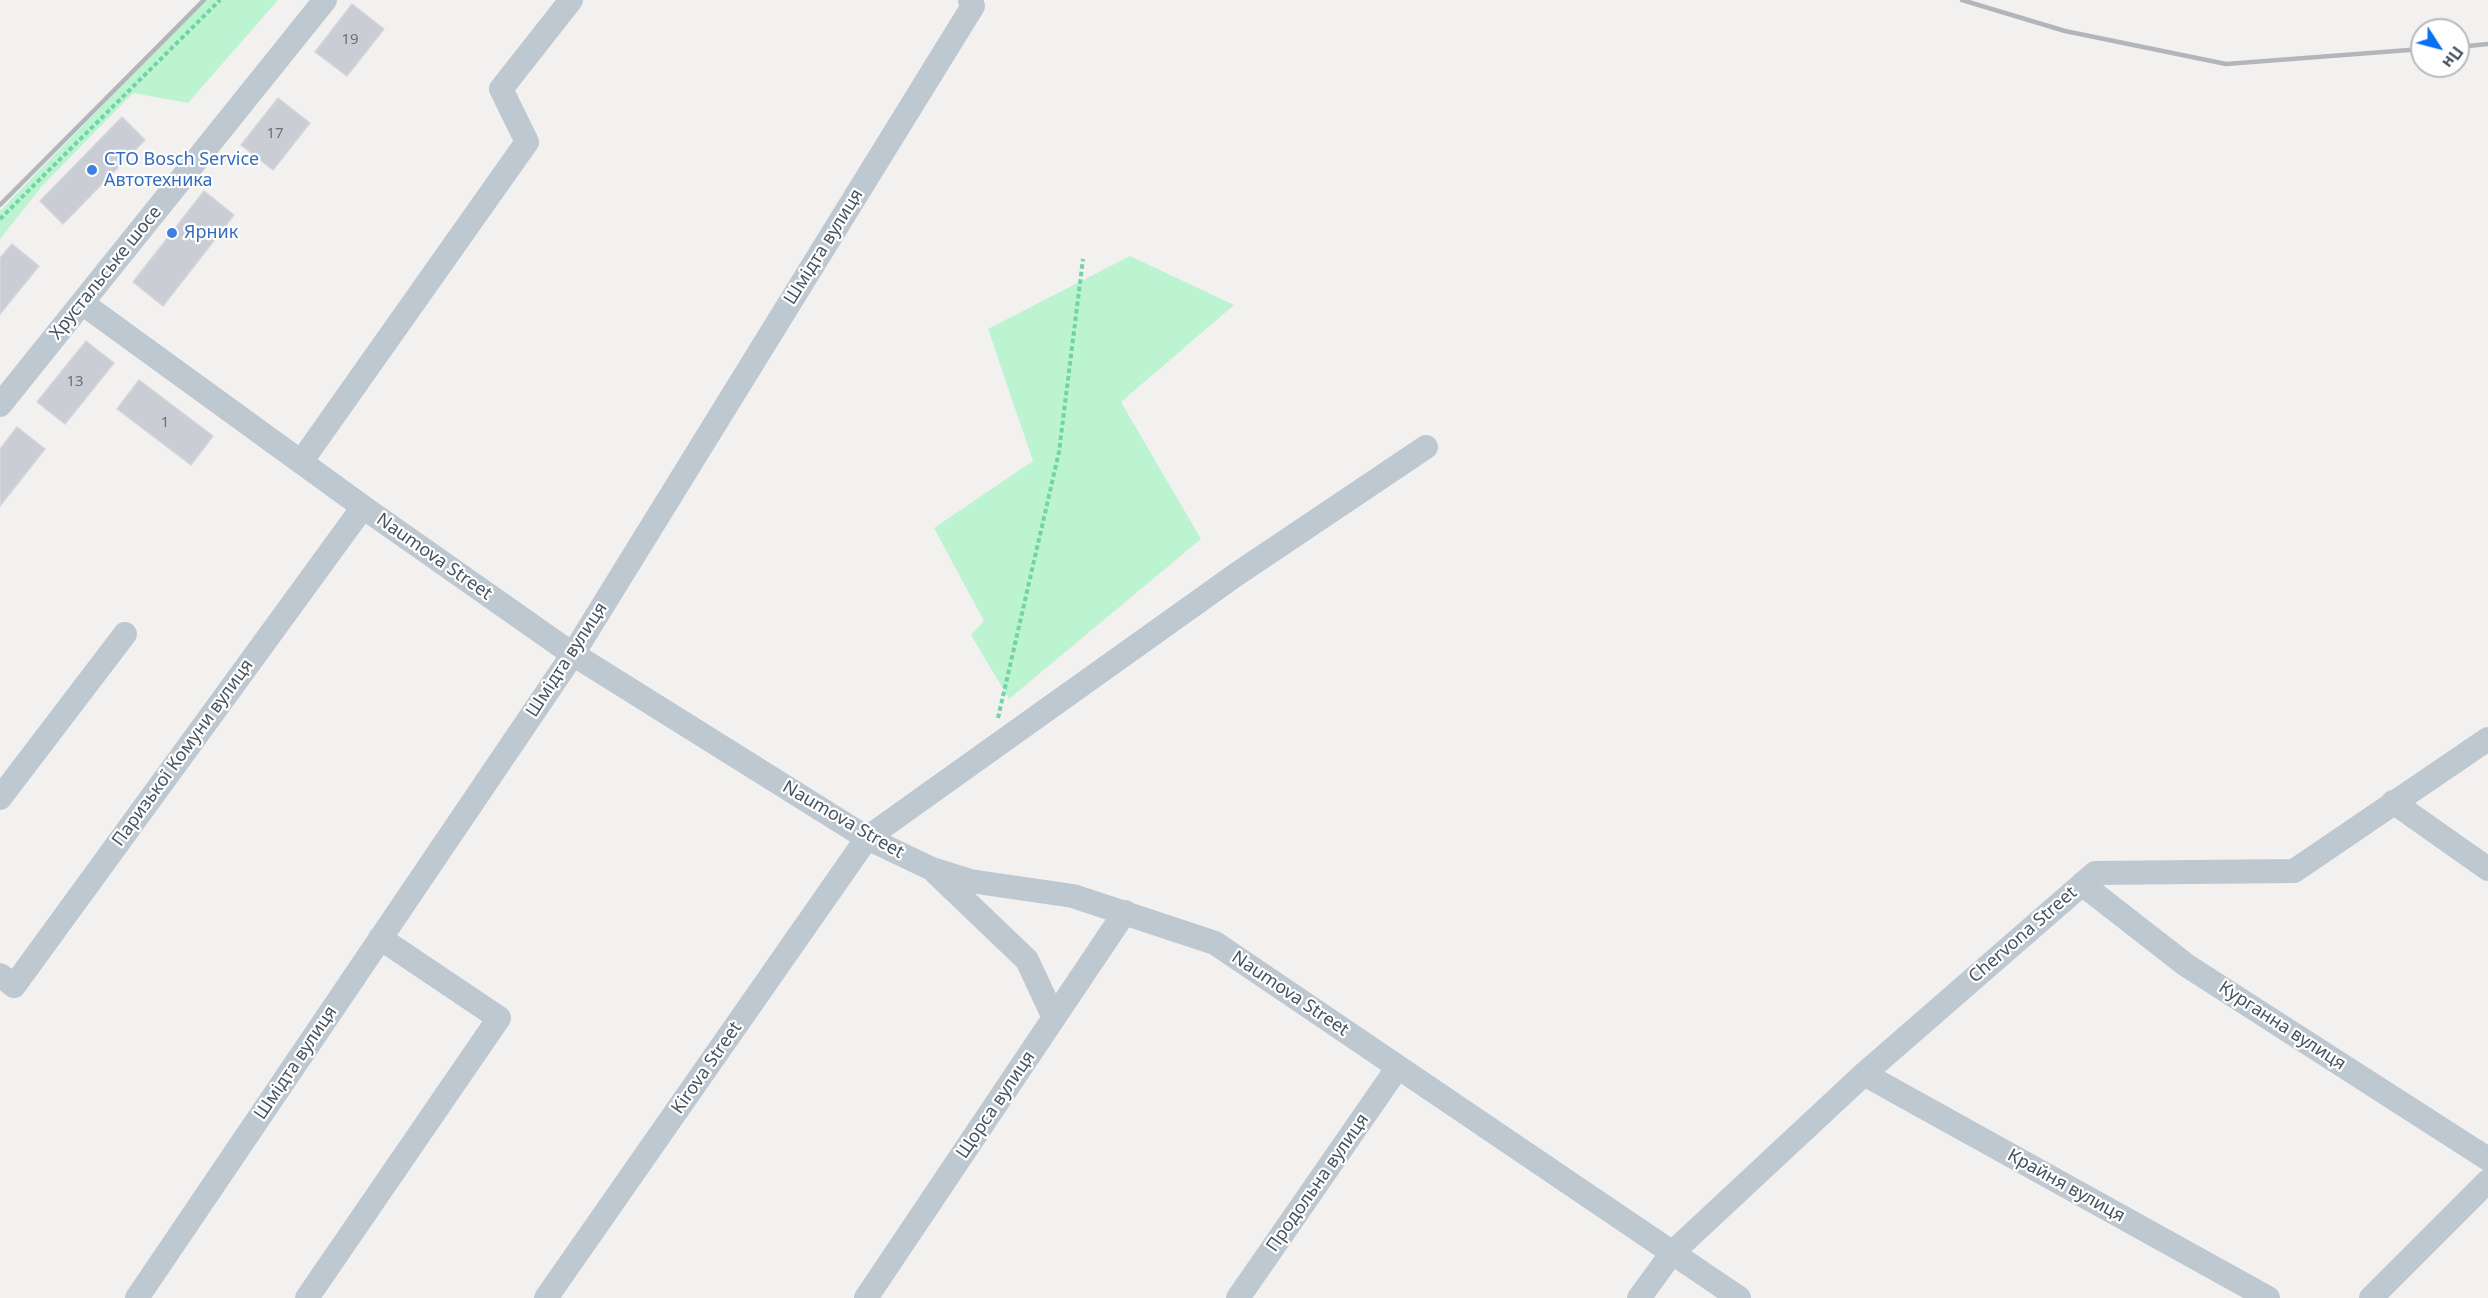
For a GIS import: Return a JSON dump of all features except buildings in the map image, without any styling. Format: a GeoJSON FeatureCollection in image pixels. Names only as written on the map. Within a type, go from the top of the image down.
{"type":"FeatureCollection","features":[{"type":"Feature","properties":{"kind":"street","name":"Хрустальське шосе"},"geometry":{"type":"LineString","coordinates":[[0,405],[325,0]]}},
{"type":"Feature","properties":{"kind":"street"},"geometry":{"type":"LineString","coordinates":[[301,462],[527,142],[501,89],[571,0]]}},
{"type":"Feature","properties":{"kind":"street","name":"Шмідта вулиця"},"geometry":{"type":"LineString","coordinates":[[137,1298],[573,654],[971,3]]}},
{"type":"Feature","properties":{"kind":"street","name":"Naumova Street"},"geometry":{"type":"LineString","coordinates":[[82,303],[363,507],[573,654],[867,838],[932,869],[970,881],[1072,896],[1215,943],[1739,1298]]}},
{"type":"Feature","properties":{"kind":"street","name":"Kirova Street"},"geometry":{"type":"LineString","coordinates":[[546,1298],[867,838],[1237,574],[1426,447]]}},
{"type":"Feature","properties":{"kind":"street","name":"Паризької Комуни вулиця"},"geometry":{"type":"LineString","coordinates":[[0,975],[14,986],[363,507]]}},
{"type":"Feature","properties":{"kind":"street"},"geometry":{"type":"LineString","coordinates":[[0,798],[125,634]]}},
{"type":"Feature","properties":{"kind":"street","name":"Chervona Street"},"geometry":{"type":"LineString","coordinates":[[1639,1298],[1672,1253],[1864,1074],[2095,873],[2294,870],[2488,739]]}},
{"type":"Feature","properties":{"kind":"street"},"geometry":{"type":"LineString","coordinates":[[2393,802],[2488,869]]}},
{"type":"Feature","properties":{"kind":"street"},"geometry":{"type":"LineString","coordinates":[[932,869],[1027,960],[1054,1018]]}},
{"type":"Feature","properties":{"kind":"street","name":"Курганна вулиця"},"geometry":{"type":"LineString","coordinates":[[2082,884],[2186,965],[2488,1159]]}},
{"type":"Feature","properties":{"kind":"street","name":"Щорса вулиця"},"geometry":{"type":"LineString","coordinates":[[866,1298],[1125,912]]}},
{"type":"Feature","properties":{"kind":"street"},"geometry":{"type":"LineString","coordinates":[[307,1298],[499,1018],[380,938]]}},
{"type":"Feature","properties":{"kind":"street","name":"Продольна вулиця"},"geometry":{"type":"LineString","coordinates":[[1238,1298],[1398,1067]]}},
{"type":"Feature","properties":{"kind":"street","name":"Крайня вулиця"},"geometry":{"type":"LineString","coordinates":[[1864,1074],[2268,1298]]}},
{"type":"Feature","properties":{"kind":"street"},"geometry":{"type":"LineString","coordinates":[[2371,1298],[2488,1181]]}},
{"type":"Feature","properties":{"kind":"path"},"geometry":{"type":"LineString","coordinates":[[0,219],[220,0]]}},
{"type":"Feature","properties":{"kind":"path"},"geometry":{"type":"LineString","coordinates":[[991,749],[1059,452],[1083,259]]}},
{"type":"Feature","properties":{"kind":"green space"},"geometry":{"type":"Polygon","coordinates":[[[205,0],[278,0],[188,103],[133,93],[42,186],[0,239],[0,211],[205,0]]]}},
{"type":"Feature","properties":{"kind":"green space"},"geometry":{"type":"Polygon","coordinates":[[[1130,256],[1234,305],[1121,402],[1201,539],[1009,699],[971,635],[984,621],[934,528],[1033,461],[988,329],[1130,256]]]}},
{"type":"Feature","properties":{"kind":"railway"},"geometry":{"type":"LineString","coordinates":[[0,205],[204,0]]}},
{"type":"Feature","properties":{"kind":"railway"},"geometry":{"type":"LineString","coordinates":[[1962,0],[2065,31],[2226,64],[2410,50]]}},
{"type":"Feature","properties":{"kind":"railway"},"geometry":{"type":"LineString","coordinates":[[2470,46],[2488,44]]}},
{"type":"Feature","properties":{"kind":"place","name":"СТО Bosch Service Автотехника"},"geometry":{"type":"Point","coordinates":[92,170]}},
{"type":"Feature","properties":{"kind":"place","name":"Ярник"},"geometry":{"type":"Point","coordinates":[172,233]}}]}
